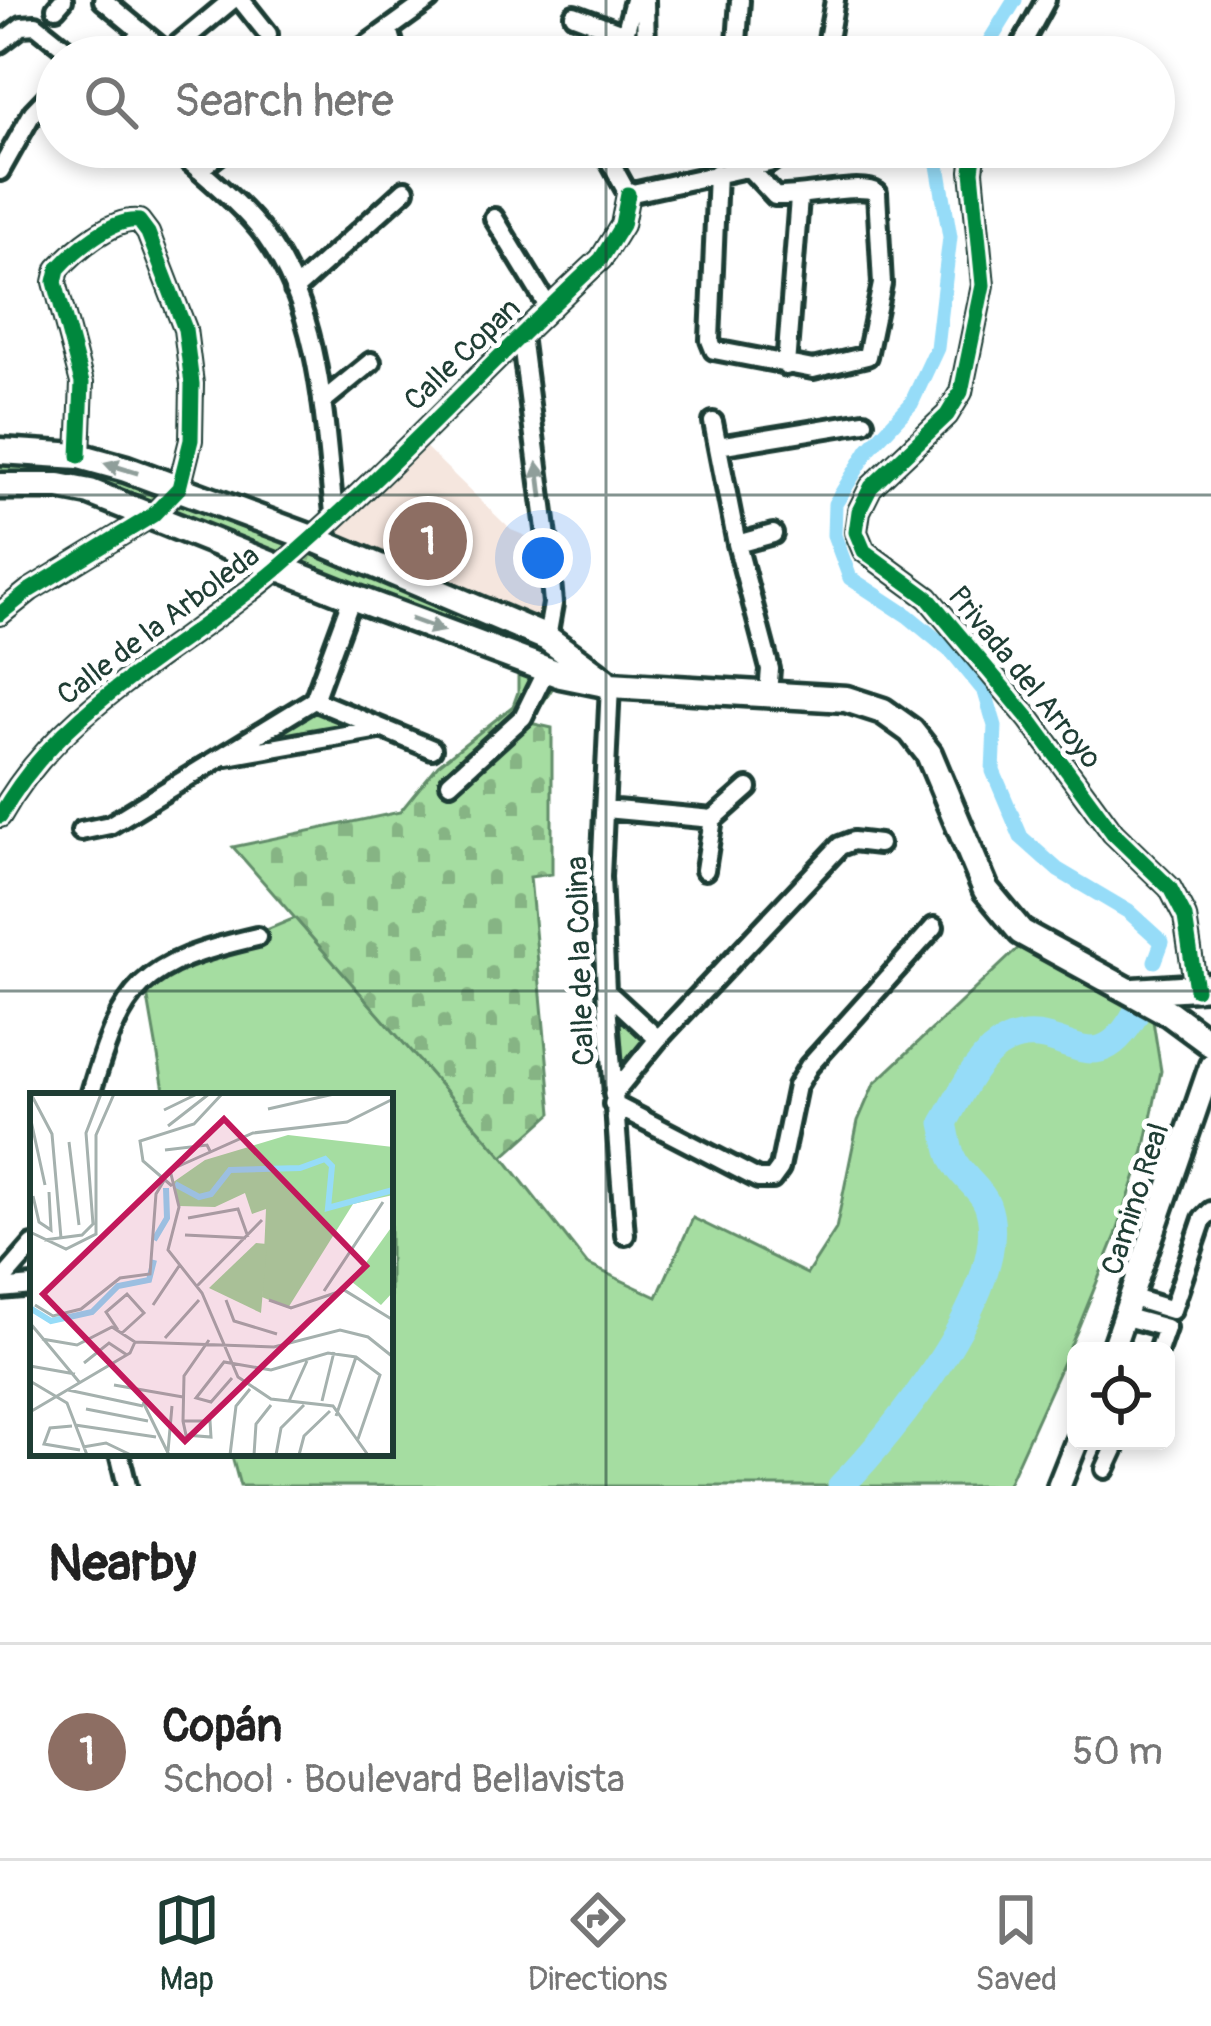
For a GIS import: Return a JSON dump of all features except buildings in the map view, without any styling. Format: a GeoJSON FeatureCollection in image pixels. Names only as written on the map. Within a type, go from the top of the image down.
{"type":"FeatureCollection","features":[{"type":"Feature","properties":{"kind":"main road"},"geometry":{"type":"LineString","coordinates":[[0,452],[79,456],[309,537],[547,638],[610,685]]}},
{"type":"Feature","properties":{"kind":"main road"},"geometry":{"type":"LineString","coordinates":[[0,486],[59,486],[90,492],[546,670],[610,685],[846,699],[883,711],[911,731],[929,754],[986,890],[1028,939],[1136,992],[1188,995],[1211,1045]]}},
{"type":"Feature","properties":{"kind":"street"},"geometry":{"type":"LineString","coordinates":[[103,0],[143,36]]}},
{"type":"Feature","properties":{"kind":"street"},"geometry":{"type":"LineString","coordinates":[[190,36],[237,0],[268,34]]}},
{"type":"Feature","properties":{"kind":"street"},"geometry":{"type":"LineString","coordinates":[[379,36],[429,0]]}},
{"type":"Feature","properties":{"kind":"street"},"geometry":{"type":"LineString","coordinates":[[574,15],[625,34],[634,0]]}},
{"type":"Feature","properties":{"kind":"street"},"geometry":{"type":"LineString","coordinates":[[645,0],[646,36]]}},
{"type":"Feature","properties":{"kind":"street"},"geometry":{"type":"LineString","coordinates":[[737,36],[740,0]]}},
{"type":"Feature","properties":{"kind":"street"},"geometry":{"type":"LineString","coordinates":[[830,36],[836,0]]}},
{"type":"Feature","properties":{"kind":"street"},"geometry":{"type":"LineString","coordinates":[[1026,36],[1046,0]]}},
{"type":"Feature","properties":{"kind":"street"},"geometry":{"type":"LineString","coordinates":[[0,43],[22,26],[36,25],[50,36]]}},
{"type":"Feature","properties":{"kind":"street"},"geometry":{"type":"LineString","coordinates":[[389,29],[391,36]]}},
{"type":"Feature","properties":{"kind":"street"},"geometry":{"type":"LineString","coordinates":[[0,171],[36,109]]}},
{"type":"Feature","properties":{"kind":"street"},"geometry":{"type":"LineString","coordinates":[[197,168],[265,235],[294,290],[328,397],[334,514]]}},
{"type":"Feature","properties":{"kind":"street"},"geometry":{"type":"LineString","coordinates":[[610,168],[628,194],[743,168]]}},
{"type":"Feature","properties":{"kind":"street"},"geometry":{"type":"LineString","coordinates":[[717,173],[710,340],[714,350],[813,369],[867,356],[882,284],[877,193],[866,187],[799,198],[775,196],[749,168]]}},
{"type":"Feature","properties":{"kind":"street","name":"Privada del Arroyo"},"geometry":{"type":"LineString","coordinates":[[972,168],[983,285],[961,392],[946,416],[871,487],[859,511],[856,532],[864,551],[928,598],[1030,720],[1113,833],[1170,888],[1185,917],[1188,995]]}},
{"type":"Feature","properties":{"kind":"street"},"geometry":{"type":"LineString","coordinates":[[294,290],[405,190]]}},
{"type":"Feature","properties":{"kind":"street","name":"Calle Copan"},"geometry":{"type":"LineString","coordinates":[[309,537],[602,260],[615,240],[628,194]]}},
{"type":"Feature","properties":{"kind":"street"},"geometry":{"type":"LineString","coordinates":[[786,366],[799,198]]}},
{"type":"Feature","properties":{"kind":"street"},"geometry":{"type":"LineString","coordinates":[[494,218],[549,308]]}},
{"type":"Feature","properties":{"kind":"street"},"geometry":{"type":"LineString","coordinates":[[0,614],[30,590],[153,514],[179,488],[191,440],[192,384],[185,328],[139,221],[116,224],[58,269],[56,282],[82,383],[79,456]]}},
{"type":"Feature","properties":{"kind":"street"},"geometry":{"type":"LineString","coordinates":[[521,335],[548,545],[553,604],[547,638]]}},
{"type":"Feature","properties":{"kind":"street"},"geometry":{"type":"LineString","coordinates":[[328,397],[370,362]]}},
{"type":"Feature","properties":{"kind":"street"},"geometry":{"type":"LineString","coordinates":[[712,422],[770,669],[768,692]]}},
{"type":"Feature","properties":{"kind":"street"},"geometry":{"type":"LineString","coordinates":[[718,446],[864,422]]}},
{"type":"Feature","properties":{"kind":"street"},"geometry":{"type":"LineString","coordinates":[[737,544],[773,534]]}},
{"type":"Feature","properties":{"kind":"street","name":"Calle de la Arboleda"},"geometry":{"type":"LineString","coordinates":[[0,816],[35,761],[66,729],[279,567],[309,537]]}},
{"type":"Feature","properties":{"kind":"street"},"geometry":{"type":"LineString","coordinates":[[81,831],[110,825],[314,700],[352,597]]}},
{"type":"Feature","properties":{"kind":"street"},"geometry":{"type":"LineString","coordinates":[[450,782],[511,731],[546,670]]}},
{"type":"Feature","properties":{"kind":"street","name":"Calle de la Colina"},"geometry":{"type":"LineString","coordinates":[[610,685],[601,877],[625,1235]]}},
{"type":"Feature","properties":{"kind":"street"},"geometry":{"type":"LineString","coordinates":[[314,700],[432,749]]}},
{"type":"Feature","properties":{"kind":"street"},"geometry":{"type":"LineString","coordinates":[[214,758],[380,729]]}},
{"type":"Feature","properties":{"kind":"street"},"geometry":{"type":"LineString","coordinates":[[705,870],[713,819],[748,788]]}},
{"type":"Feature","properties":{"kind":"street"},"geometry":{"type":"LineString","coordinates":[[604,809],[713,819]]}},
{"type":"Feature","properties":{"kind":"street"},"geometry":{"type":"LineString","coordinates":[[879,844],[853,841],[840,847],[658,1039],[613,1099],[758,1179],[772,1179],[780,1168],[797,1086],[809,1066],[934,927]]}},
{"type":"Feature","properties":{"kind":"street"},"geometry":{"type":"LineString","coordinates":[[91,1093],[117,1018],[145,981],[165,964],[256,937]]}},
{"type":"Feature","properties":{"kind":"street"},"geometry":{"type":"LineString","coordinates":[[606,991],[658,1039]]}},
{"type":"Feature","properties":{"kind":"street","name":"Camino Real"},"geometry":{"type":"LineString","coordinates":[[1116,1342],[1211,1065]]}},
{"type":"Feature","properties":{"kind":"street"},"geometry":{"type":"LineString","coordinates":[[1161,1342],[1203,1220],[1211,1211]]}},
{"type":"Feature","properties":{"kind":"street"},"geometry":{"type":"LineString","coordinates":[[0,1286],[30,1249]]}},
{"type":"Feature","properties":{"kind":"street"},"geometry":{"type":"LineString","coordinates":[[1130,1308],[1169,1319]]}},
{"type":"Feature","properties":{"kind":"street"},"geometry":{"type":"LineString","coordinates":[[1059,1486],[1073,1450]]}},
{"type":"Feature","properties":{"kind":"street"},"geometry":{"type":"LineString","coordinates":[[1105,1469],[1114,1450]]}},
{"type":"Feature","properties":{"kind":"street"},"geometry":{"type":"LineString","coordinates":[[120,1456],[127,1486]]}},
{"type":"Feature","properties":{"kind":"shaded area"},"geometry":{"type":"Polygon","coordinates":[[[415,437],[511,530],[548,545],[547,638],[309,537],[415,437]]]}},
{"type":"Feature","properties":{"kind":"green space"},"geometry":{"type":"Polygon","coordinates":[[[0,452],[79,456],[461,603],[610,685],[153,515],[0,486],[0,452]]]}},
{"type":"Feature","properties":{"kind":"green space"},"geometry":{"type":"Polygon","coordinates":[[[518,659],[561,675],[530,723],[552,728],[552,874],[530,877],[552,1113],[503,1157],[233,847],[400,812],[438,765],[513,706],[518,659]]]}},
{"type":"Feature","properties":{"kind":"green space"},"geometry":{"type":"Polygon","coordinates":[[[314,700],[379,729],[214,758],[314,700]]]}},
{"type":"Feature","properties":{"kind":"green space"},"geometry":{"type":"Polygon","coordinates":[[[295,918],[503,1157],[587,1264],[657,1297],[693,1218],[807,1274],[836,1229],[858,1121],[874,1084],[1028,939],[1150,1002],[1161,1071],[1144,1151],[1116,1235],[1007,1486],[240,1486],[232,1456],[393,1456],[393,1093],[164,1093],[145,981],[295,918]]]}},
{"type":"Feature","properties":{"kind":"green space"},"geometry":{"type":"Polygon","coordinates":[[[606,991],[658,1039],[613,1094],[606,991]]]}},
{"type":"Feature","properties":{"kind":"waterway"},"geometry":{"type":"LineString","coordinates":[[993,36],[1015,0]]}},
{"type":"Feature","properties":{"kind":"waterway"},"geometry":{"type":"LineString","coordinates":[[938,168],[950,237],[937,348],[911,404],[869,449],[835,504],[834,535],[850,578],[954,654],[985,692],[995,726],[993,771],[1021,837],[1058,870],[1129,912],[1162,942],[1155,961]]}},
{"type":"Feature","properties":{"kind":"waterway"},"geometry":{"type":"LineString","coordinates":[[841,1486],[918,1395],[967,1314],[984,1273],[991,1236],[987,1204],[956,1165],[944,1123],[970,1077],[996,1047],[1027,1036],[1091,1050],[1106,1047],[1137,1011]]}},
{"type":"Feature","properties":{"kind":"cycle path"},"geometry":{"type":"LineString","coordinates":[[972,168],[983,285],[961,392],[947,415],[871,487],[859,511],[856,532],[864,551],[928,598],[1030,720],[1113,833],[1170,888],[1185,917],[1196,989]]}},
{"type":"Feature","properties":{"kind":"cycle path"},"geometry":{"type":"LineString","coordinates":[[0,816],[26,777],[90,710],[277,569],[601,259],[622,225],[628,194]]}},
{"type":"Feature","properties":{"kind":"cycle path"},"geometry":{"type":"LineString","coordinates":[[0,614],[30,590],[153,515],[179,488],[191,440],[192,384],[185,329],[139,221],[106,230],[58,269],[55,282],[82,383],[79,456]]}},
{"type":"Feature","properties":{"kind":"place","name":"Copán"},"geometry":{"type":"Point","coordinates":[428,541]}}]}
